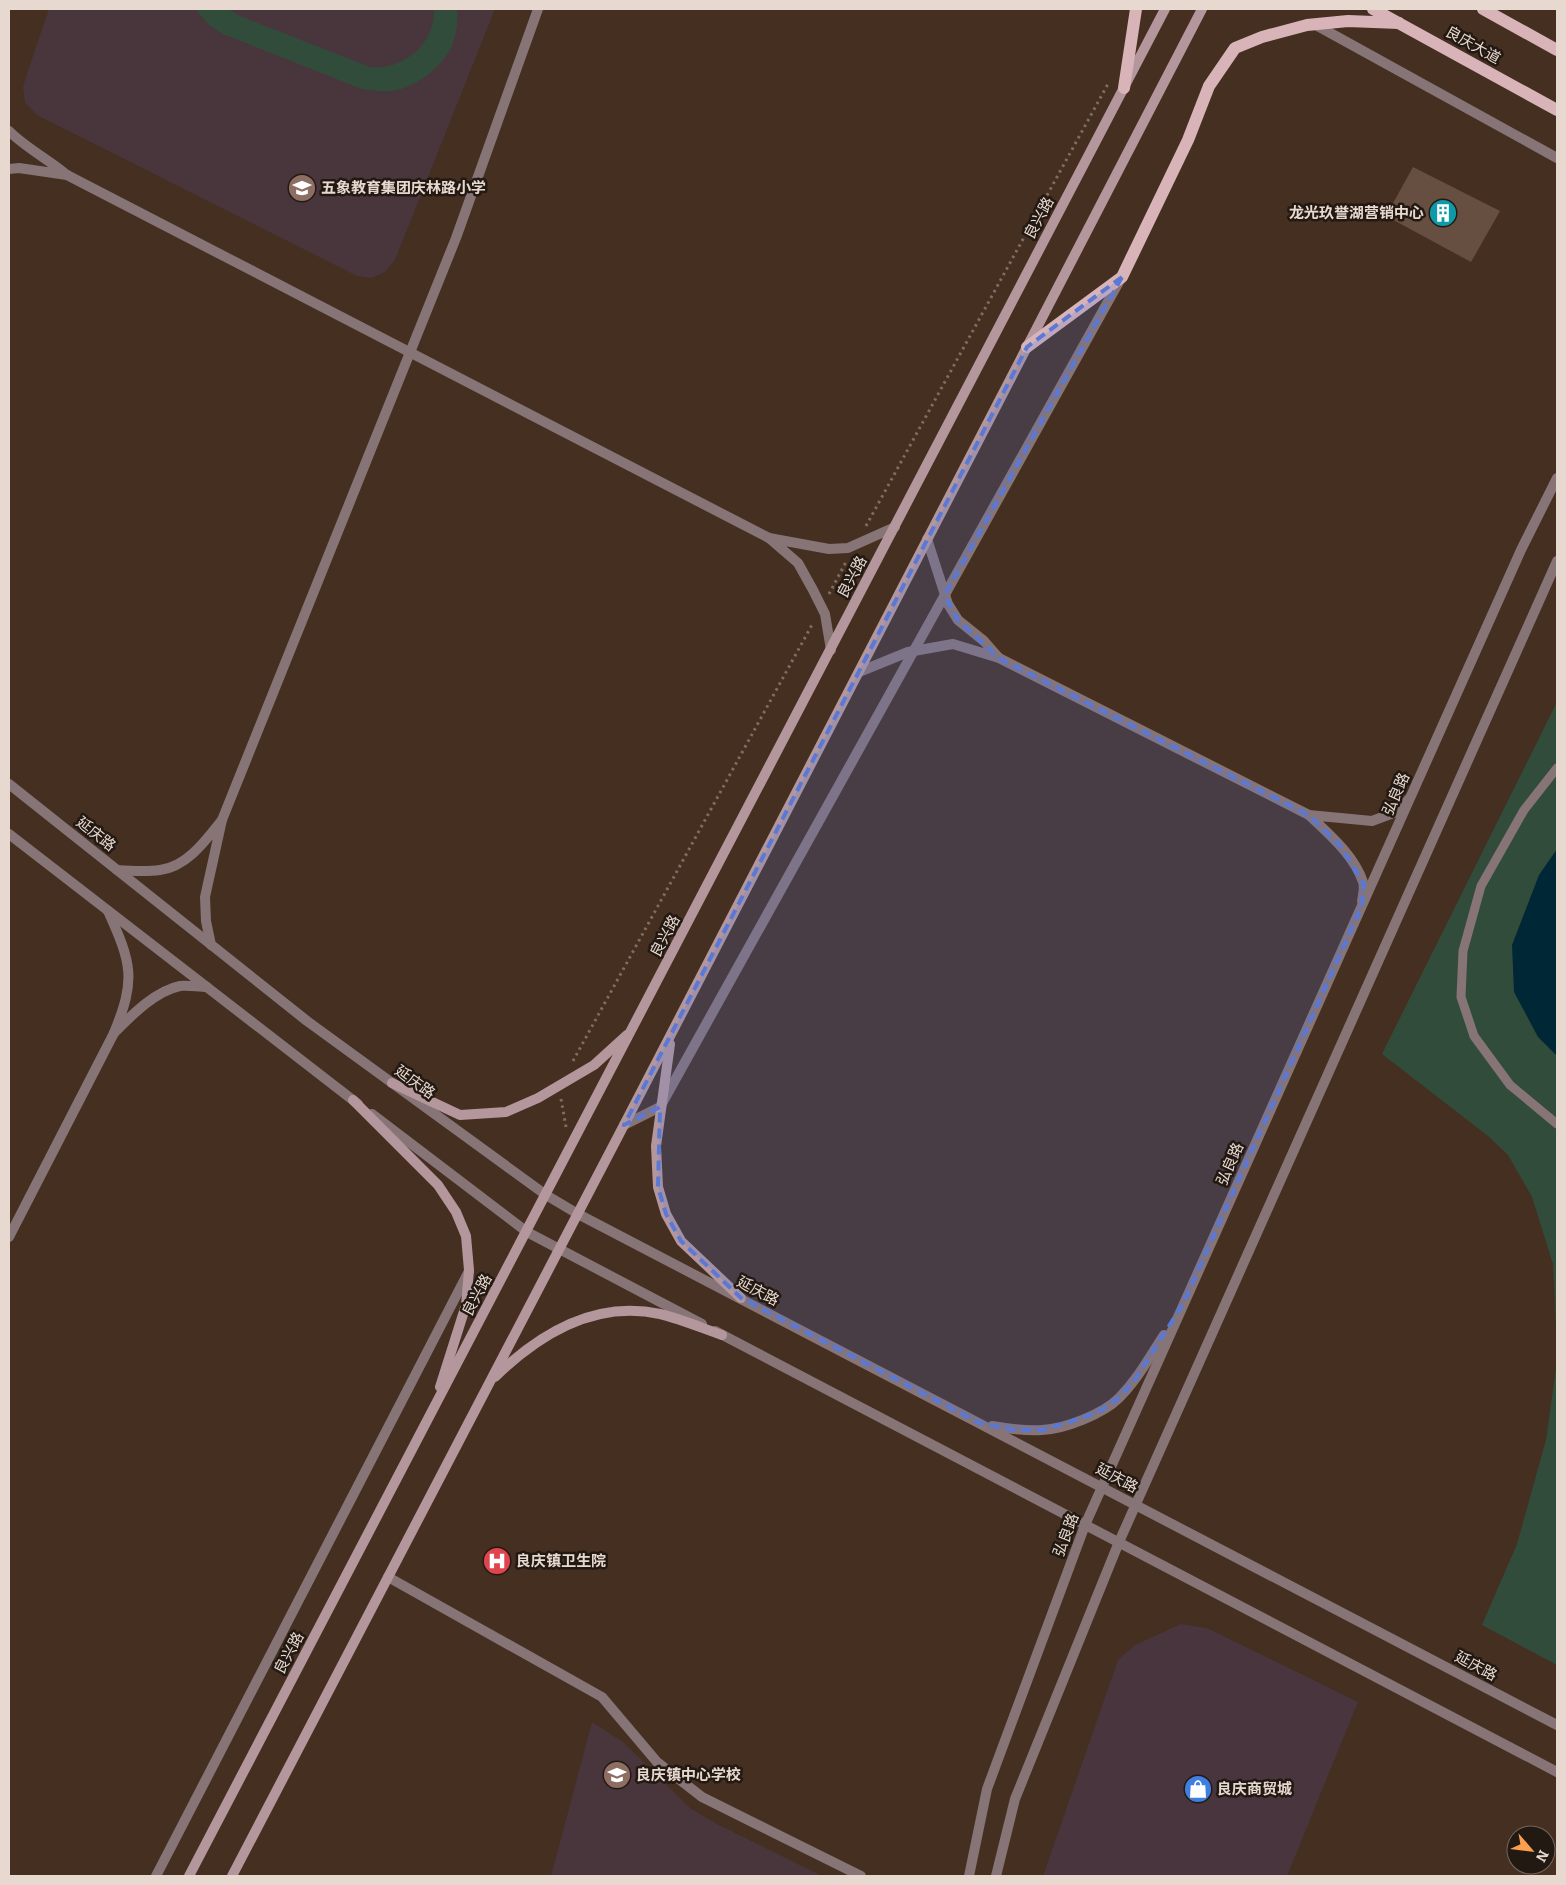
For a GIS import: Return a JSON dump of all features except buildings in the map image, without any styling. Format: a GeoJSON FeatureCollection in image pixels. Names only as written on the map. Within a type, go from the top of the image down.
{"type":"FeatureCollection","features":[{"type":"Feature","properties":{"kind":"main road"},"geometry":{"type":"LineString","coordinates":[[1124,88],[1136,9]]}},
{"type":"Feature","properties":{"kind":"main road","name":"良兴路"},"geometry":{"type":"LineString","coordinates":[[189,1876],[1165,9]]}},
{"type":"Feature","properties":{"kind":"main road"},"geometry":{"type":"LineString","coordinates":[[232,1876],[578,1214],[1202,9]]}},
{"type":"Feature","properties":{"kind":"main road","name":"良庆大道"},"geometry":{"type":"LineString","coordinates":[[1373,9],[1557,110]]}},
{"type":"Feature","properties":{"kind":"main road"},"geometry":{"type":"LineString","coordinates":[[1483,9],[1557,50]]}},
{"type":"Feature","properties":{"kind":"main road"},"geometry":{"type":"LineString","coordinates":[[1027,346],[1122,277],[1188,140],[1209,86],[1234,48],[1262,37],[1306,24],[1348,22],[1399,23]]}},
{"type":"Feature","properties":{"kind":"main road"},"geometry":{"type":"LineString","coordinates":[[392,1083],[460,1115],[506,1112],[552,1090],[594,1065],[633,1029]]}},
{"type":"Feature","properties":{"kind":"main road"},"geometry":{"type":"LineString","coordinates":[[671,1034],[656,1146],[658,1187],[666,1214],[680,1241],[741,1298]]}},
{"type":"Feature","properties":{"kind":"main road"},"geometry":{"type":"LineString","coordinates":[[353,1100],[438,1185],[456,1212],[466,1236],[469,1270],[466,1306],[429,1418]]}},
{"type":"Feature","properties":{"kind":"main road"},"geometry":{"type":"LineString","coordinates":[[489,1383],[515,1358],[546,1337],[585,1318],[620,1310],[660,1314],[722,1335]]}},
{"type":"Feature","properties":{"kind":"street"},"geometry":{"type":"LineString","coordinates":[[211,945],[206,921],[205,897],[222,820],[456,238],[538,9]]}},
{"type":"Feature","properties":{"kind":"street"},"geometry":{"type":"LineString","coordinates":[[1314,24],[1557,158]]}},
{"type":"Feature","properties":{"kind":"street"},"geometry":{"type":"LineString","coordinates":[[9,131],[21,143],[50,160],[67,175],[769,538],[798,563],[813,590],[825,614],[831,650]]}},
{"type":"Feature","properties":{"kind":"street"},"geometry":{"type":"LineString","coordinates":[[9,169],[19,168],[67,175]]}},
{"type":"Feature","properties":{"kind":"street"},"geometry":{"type":"LineString","coordinates":[[624,1125],[660,1107],[1122,277]]}},
{"type":"Feature","properties":{"kind":"street","name":"弘良路"},"geometry":{"type":"LineString","coordinates":[[968,1876],[987,1789],[1085,1524],[1522,550],[1557,478]]}},
{"type":"Feature","properties":{"kind":"street"},"geometry":{"type":"LineString","coordinates":[[769,538],[829,549],[848,548],[895,527]]}},
{"type":"Feature","properties":{"kind":"street"},"geometry":{"type":"LineString","coordinates":[[927,539],[948,604],[958,620],[984,641],[999,658]]}},
{"type":"Feature","properties":{"kind":"street"},"geometry":{"type":"LineString","coordinates":[[996,1876],[1014,1799],[1119,1542],[1557,561]]}},
{"type":"Feature","properties":{"kind":"street"},"geometry":{"type":"LineString","coordinates":[[859,672],[914,651],[953,644],[999,658],[1309,815],[1340,845],[1357,869],[1364,884],[1362,906]]}},
{"type":"Feature","properties":{"kind":"street","name":"延庆路"},"geometry":{"type":"LineString","coordinates":[[9,784],[307,1021],[546,1195],[578,1214],[1557,1725]]}},
{"type":"Feature","properties":{"kind":"street"},"geometry":{"type":"LineString","coordinates":[[1309,815],[1372,821],[1396,812],[1411,796]]}},
{"type":"Feature","properties":{"kind":"street"},"geometry":{"type":"LineString","coordinates":[[117,870],[162,870],[180,863],[194,852],[222,820]]}},
{"type":"Feature","properties":{"kind":"street"},"geometry":{"type":"LineString","coordinates":[[9,834],[108,912],[527,1232],[1557,1772]]}},
{"type":"Feature","properties":{"kind":"street"},"geometry":{"type":"LineString","coordinates":[[9,1237],[114,1033],[125,1007],[130,976],[125,948],[108,912]]}},
{"type":"Feature","properties":{"kind":"street"},"geometry":{"type":"LineString","coordinates":[[114,1033],[142,1006],[160,994],[180,986],[207,988]]}},
{"type":"Feature","properties":{"kind":"street"},"geometry":{"type":"LineString","coordinates":[[156,1876],[469,1270]]}},
{"type":"Feature","properties":{"kind":"street"},"geometry":{"type":"LineString","coordinates":[[979,1423],[1014,1430],[1044,1430],[1097,1414],[1118,1399],[1135,1380],[1183,1304]]}},
{"type":"Feature","properties":{"kind":"street"},"geometry":{"type":"LineString","coordinates":[[388,1577],[602,1697],[657,1762],[702,1797],[860,1876]]}},
{"type":"Feature","properties":{"kind":"lane"},"geometry":{"type":"LineString","coordinates":[[1557,768],[1524,810],[1481,886],[1463,952],[1461,997],[1474,1036],[1510,1085],[1557,1124]]}},
{"type":"Feature","properties":{"kind":"highlighted area"},"geometry":{"type":"Polygon","coordinates":[[[1122,277],[945,595],[958,620],[999,658],[1309,815],[1340,845],[1364,884],[1362,906],[1183,1304],[1135,1380],[1118,1399],[1097,1413],[1044,1430],[1014,1430],[979,1423],[741,1298],[681,1241],[666,1214],[658,1187],[660,1107],[624,1125],[1027,347],[1122,277]]]}},
{"type":"Feature","properties":{"kind":"shaded area","name":"五象教育集团庆林路小学"},"geometry":{"type":"Polygon","coordinates":[[[49,9],[495,9],[395,260],[385,272],[372,278],[357,276],[37,115],[25,103],[23,87],[49,9]]]}},
{"type":"Feature","properties":{"kind":"shaded area","name":"良庆商贸城"},"geometry":{"type":"Polygon","coordinates":[[[1181,1624],[1207,1628],[1358,1702],[1287,1876],[1043,1876],[1118,1660],[1135,1645],[1181,1624]]]}},
{"type":"Feature","properties":{"kind":"shaded area","name":"良庆镇中心学校"},"geometry":{"type":"Polygon","coordinates":[[[592,1722],[623,1742],[690,1808],[717,1824],[822,1876],[551,1876],[592,1722]]]}},
{"type":"Feature","properties":{"kind":"green space"},"geometry":{"type":"Polygon","coordinates":[[[195,9],[228,9],[240,16],[370,67],[383,67],[394,64],[415,52],[423,44],[429,33],[433,22],[434,9],[457,9],[457,22],[449,52],[436,68],[418,81],[399,90],[383,91],[362,89],[223,34],[210,26],[195,9]]]}},
{"type":"Feature","properties":{"kind":"green space"},"geometry":{"type":"Polygon","coordinates":[[[1557,702],[1557,1345],[1553,1264],[1532,1197],[1508,1155],[1488,1136],[1382,1054],[1557,702]]]}},
{"type":"Feature","properties":{"kind":"green space"},"geometry":{"type":"Polygon","coordinates":[[[1557,1361],[1557,1665],[1482,1625],[1517,1544],[1546,1440],[1557,1361]]]}},
{"type":"Feature","properties":{"kind":"water"},"geometry":{"type":"Polygon","coordinates":[[[1557,849],[1557,1056],[1538,1037],[1514,992],[1512,945],[1539,875],[1557,849]]]}},
{"type":"Feature","properties":{"kind":"place","name":"五象教育集团庆林路小学"},"geometry":{"type":"Point","coordinates":[302,188]}},
{"type":"Feature","properties":{"kind":"place","name":"龙光玖誉湖营销中心"},"geometry":{"type":"Point","coordinates":[1443,213]}},
{"type":"Feature","properties":{"kind":"place","name":"良庆镇卫生院"},"geometry":{"type":"Point","coordinates":[497,1561]}},
{"type":"Feature","properties":{"kind":"place","name":"良庆镇中心学校"},"geometry":{"type":"Point","coordinates":[617,1775]}},
{"type":"Feature","properties":{"kind":"place","name":"良庆商贸城"},"geometry":{"type":"Point","coordinates":[1198,1789]}}]}
